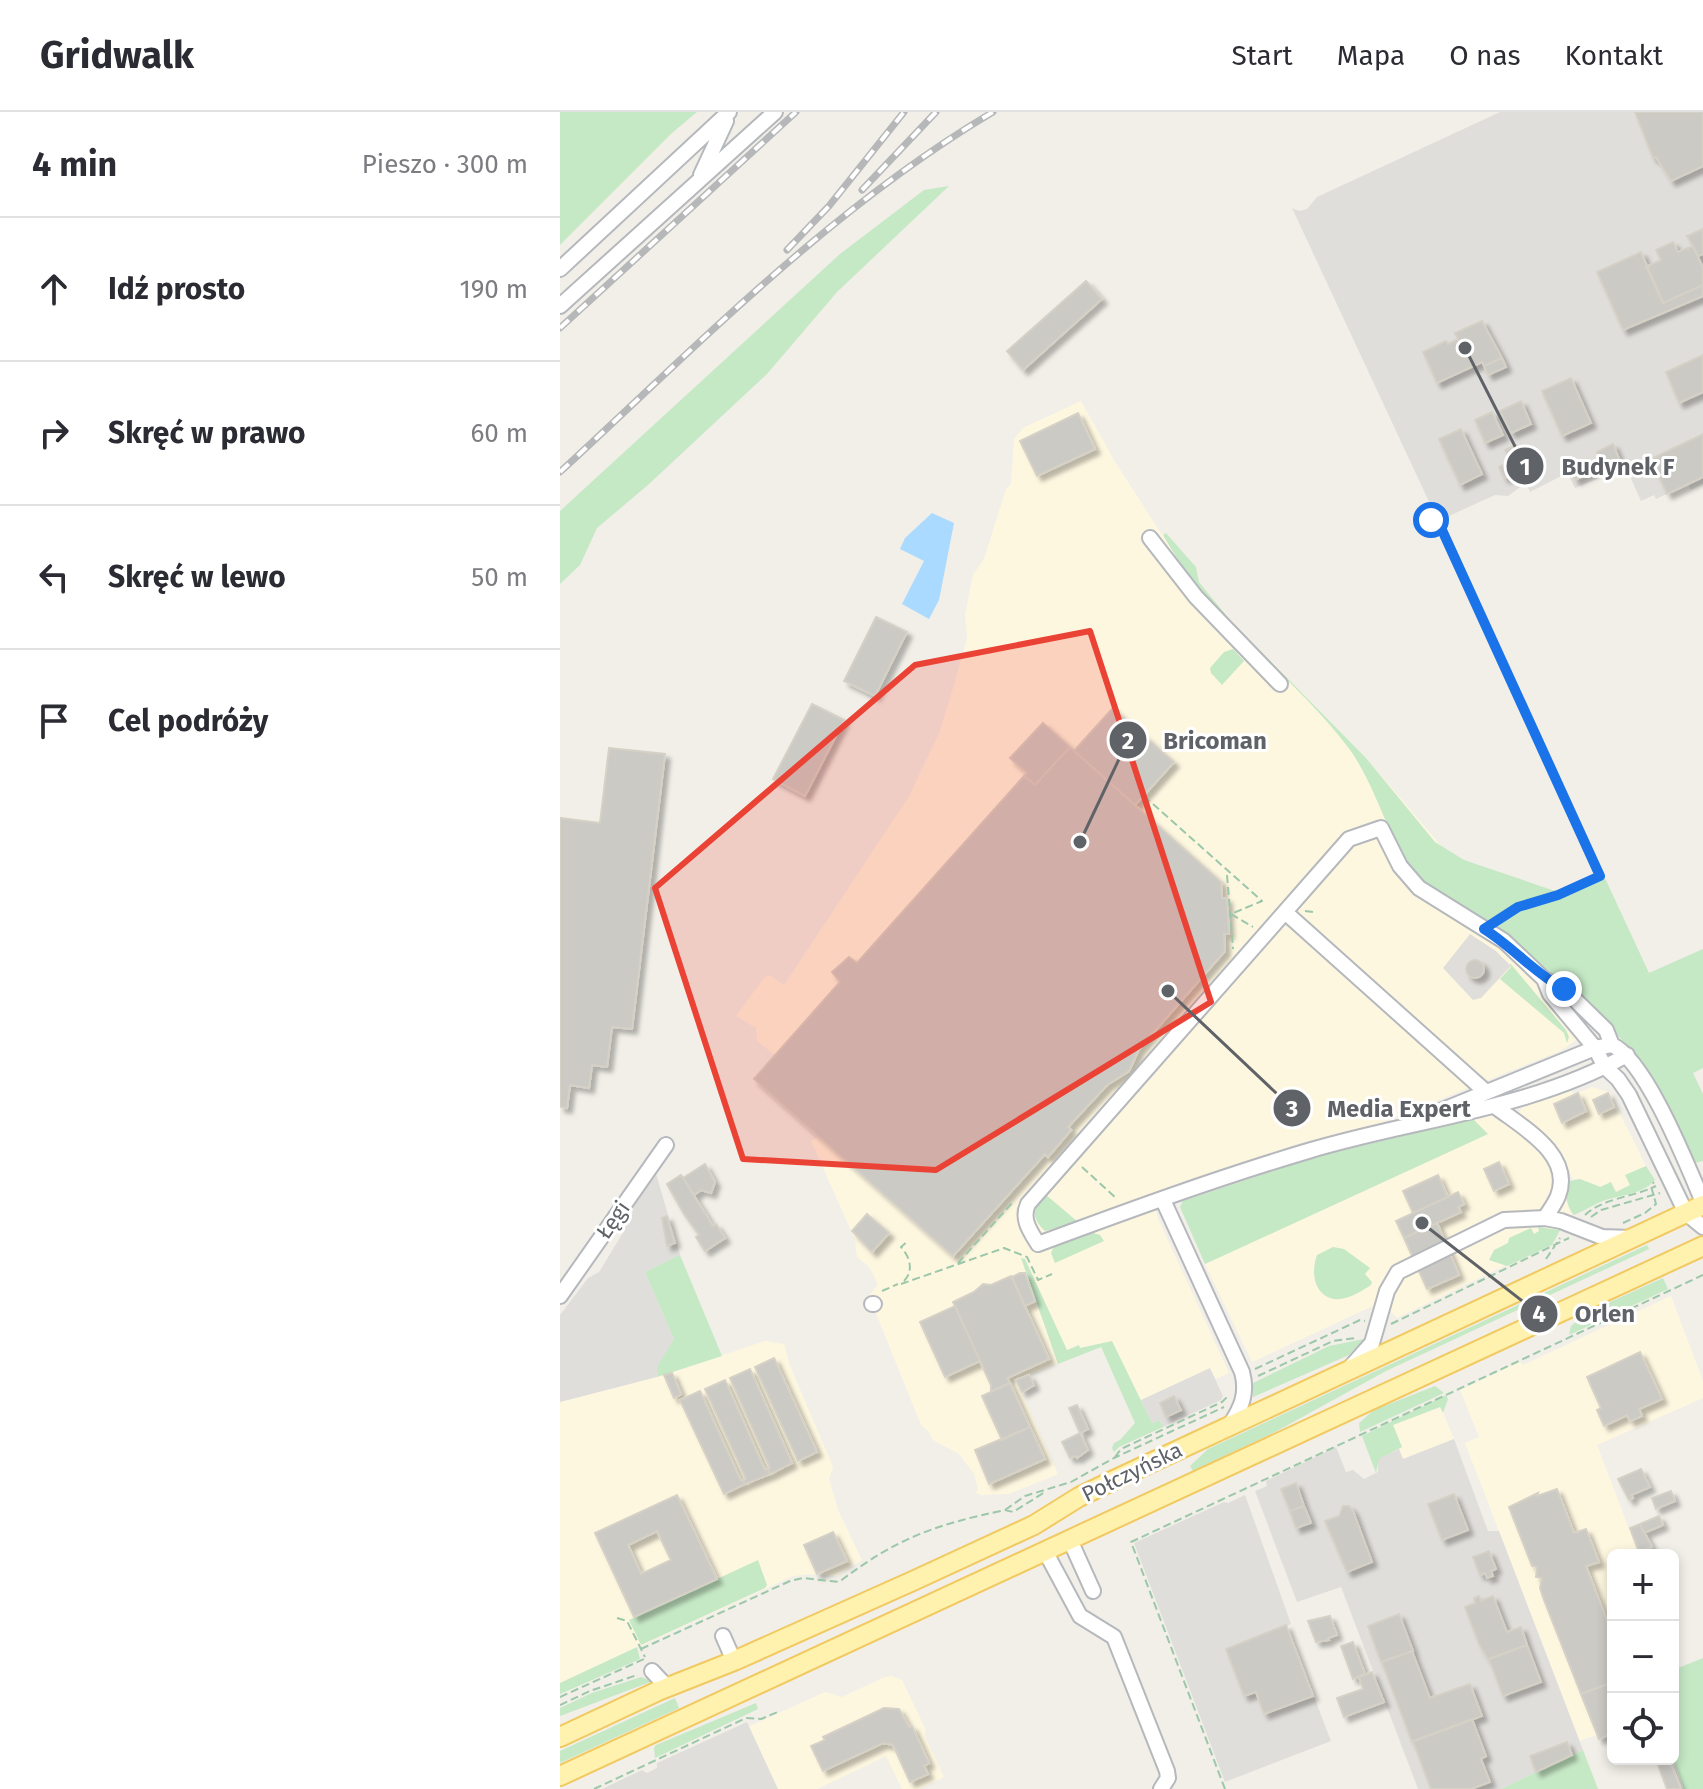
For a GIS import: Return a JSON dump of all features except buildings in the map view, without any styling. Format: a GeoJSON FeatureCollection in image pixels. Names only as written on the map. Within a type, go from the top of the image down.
{"type":"FeatureCollection","features":[{"type":"Feature","properties":{"kind":"main road","name":"Połczyńska"},"geometry":{"type":"LineString","coordinates":[[560,1737],[1034,1525],[1079,1497],[1349,1369],[1626,1231],[1699,1210]]}},
{"type":"Feature","properties":{"kind":"main road","name":"Połczyńska"},"geometry":{"type":"LineString","coordinates":[[560,1776],[1698,1249]]}},
{"type":"Feature","properties":{"kind":"street"},"geometry":{"type":"LineString","coordinates":[[700,179],[730,112]]}},
{"type":"Feature","properties":{"kind":"street"},"geometry":{"type":"LineString","coordinates":[[560,269],[730,112]]}},
{"type":"Feature","properties":{"kind":"street"},"geometry":{"type":"LineString","coordinates":[[560,306],[775,112]]}},
{"type":"Feature","properties":{"kind":"street"},"geometry":{"type":"LineString","coordinates":[[1150,538],[1196,597],[1280,684]]}},
{"type":"Feature","properties":{"kind":"street"},"geometry":{"type":"LineString","coordinates":[[1627,1055],[1605,1067],[1496,1107],[1309,1151],[1038,1244],[1026,1224],[1025,1209],[1028,1204],[1349,839],[1381,828],[1406,875],[1419,888],[1504,941],[1544,979],[1564,989],[1606,1030],[1612,1045],[1627,1055],[1651,1092],[1699,1210],[1703,1227],[1698,1249]]}},
{"type":"Feature","properties":{"kind":"street"},"geometry":{"type":"LineString","coordinates":[[1285,912],[1486,1092]]}},
{"type":"Feature","properties":{"kind":"street"},"geometry":{"type":"LineString","coordinates":[[1544,979],[1550,994],[1629,1095],[1699,1210]]}},
{"type":"Feature","properties":{"kind":"street"},"geometry":{"type":"LineString","coordinates":[[1396,1129],[1595,1048],[1612,1045]]}},
{"type":"Feature","properties":{"kind":"street"},"geometry":{"type":"LineString","coordinates":[[1496,1107],[1541,1142],[1559,1168],[1561,1181],[1558,1195],[1545,1218]]}},
{"type":"Feature","properties":{"kind":"street","name":"Łęgi"},"geometry":{"type":"LineString","coordinates":[[560,1296],[666,1145]]}},
{"type":"Feature","properties":{"kind":"street"},"geometry":{"type":"LineString","coordinates":[[1163,1200],[1242,1372],[1245,1387],[1243,1401],[1230,1425]]}},
{"type":"Feature","properties":{"kind":"street"},"geometry":{"type":"LineString","coordinates":[[1349,1369],[1372,1343],[1387,1291],[1398,1272],[1504,1220],[1545,1218],[1602,1237],[1626,1231]]}},
{"type":"Feature","properties":{"kind":"street"},"geometry":{"type":"LineString","coordinates":[[1070,1540],[1093,1591]]}},
{"type":"Feature","properties":{"kind":"street"},"geometry":{"type":"LineString","coordinates":[[1045,1551],[1080,1616],[1114,1637],[1167,1771],[1168,1778],[1161,1789]]}},
{"type":"Feature","properties":{"kind":"street"},"geometry":{"type":"LineString","coordinates":[[723,1636],[734,1661]]}},
{"type":"Feature","properties":{"kind":"street"},"geometry":{"type":"LineString","coordinates":[[649,1671],[668,1688]]}},
{"type":"Feature","properties":{"kind":"path"},"geometry":{"type":"LineString","coordinates":[[1436,517],[1430,521],[1442,530],[1600,876],[1558,895],[1518,907],[1484,929]]}},
{"type":"Feature","properties":{"kind":"path"},"geometry":{"type":"LineString","coordinates":[[1144,796],[1262,901],[1231,914]]}},
{"type":"Feature","properties":{"kind":"path"},"geometry":{"type":"LineString","coordinates":[[1227,872],[1233,954]]}},
{"type":"Feature","properties":{"kind":"path"},"geometry":{"type":"LineString","coordinates":[[1304,911],[1313,912]]}},
{"type":"Feature","properties":{"kind":"path"},"geometry":{"type":"LineString","coordinates":[[1075,1160],[1123,1206],[1119,1215]]}},
{"type":"Feature","properties":{"kind":"path"},"geometry":{"type":"LineString","coordinates":[[1626,1231],[1654,1207],[1656,1203],[1652,1188],[1656,1177]]}},
{"type":"Feature","properties":{"kind":"path"},"geometry":{"type":"LineString","coordinates":[[1578,1219],[1598,1205],[1660,1183]]}},
{"type":"Feature","properties":{"kind":"path"},"geometry":{"type":"LineString","coordinates":[[1585,1223],[1601,1210],[1662,1192]]}},
{"type":"Feature","properties":{"kind":"path"},"geometry":{"type":"LineString","coordinates":[[1586,1214],[1595,1223]]}},
{"type":"Feature","properties":{"kind":"path"},"geometry":{"type":"LineString","coordinates":[[1543,1262],[1565,1231]]}},
{"type":"Feature","properties":{"kind":"path"},"geometry":{"type":"LineString","coordinates":[[1386,1327],[1554,1247],[1574,1233]]}},
{"type":"Feature","properties":{"kind":"path"},"geometry":{"type":"LineString","coordinates":[[901,1284],[910,1272],[901,1247],[908,1241]]}},
{"type":"Feature","properties":{"kind":"path"},"geometry":{"type":"LineString","coordinates":[[873,1304],[871,1295],[1004,1248],[1027,1257],[1038,1280],[1052,1274]]}},
{"type":"Feature","properties":{"kind":"path"},"geometry":{"type":"LineString","coordinates":[[1225,1789],[1131,1542],[1703,1275]]}},
{"type":"Feature","properties":{"kind":"path"},"geometry":{"type":"LineString","coordinates":[[1391,1316],[1401,1323]]}},
{"type":"Feature","properties":{"kind":"path"},"geometry":{"type":"LineString","coordinates":[[1251,1372],[1360,1320],[1370,1322]]}},
{"type":"Feature","properties":{"kind":"path"},"geometry":{"type":"LineString","coordinates":[[1252,1380],[1333,1341],[1360,1337]]}},
{"type":"Feature","properties":{"kind":"path"},"geometry":{"type":"LineString","coordinates":[[1114,1458],[1121,1449],[1222,1402]]}},
{"type":"Feature","properties":{"kind":"path"},"geometry":{"type":"LineString","coordinates":[[641,1649],[790,1581],[803,1578],[839,1582],[886,1549],[923,1531],[1005,1510],[1025,1496],[1071,1482],[1114,1458],[1216,1411]]}},
{"type":"Feature","properties":{"kind":"path"},"geometry":{"type":"LineString","coordinates":[[1005,1510],[1013,1512],[1046,1491]]}},
{"type":"Feature","properties":{"kind":"path"},"geometry":{"type":"LineString","coordinates":[[1203,1499],[1207,1507]]}},
{"type":"Feature","properties":{"kind":"path"},"geometry":{"type":"LineString","coordinates":[[560,1697],[646,1658],[627,1621],[617,1618]]}},
{"type":"Feature","properties":{"kind":"path"},"geometry":{"type":"LineString","coordinates":[[560,1705],[649,1671]]}},
{"type":"Feature","properties":{"kind":"path"},"geometry":{"type":"LineString","coordinates":[[594,1789],[746,1718],[761,1719],[780,1711]]}},
{"type":"Feature","properties":{"kind":"highlighted area"},"geometry":{"type":"Polygon","coordinates":[[[1090,631],[1211,1002],[936,1170],[743,1159],[655,888],[915,665],[1090,631]]]}},
{"type":"Feature","properties":{"kind":"shaded area"},"geometry":{"type":"Polygon","coordinates":[[[1500,112],[1703,112],[1703,484],[1691,490],[1688,484],[1656,499],[1654,495],[1641,501],[1626,467],[1575,488],[1567,473],[1530,492],[1526,483],[1508,496],[1495,495],[1438,521],[1292,208],[1299,211],[1307,209],[1317,197],[1500,112]]]}},
{"type":"Feature","properties":{"kind":"shaded area"},"geometry":{"type":"Polygon","coordinates":[[[1081,401],[1162,535],[1166,533],[1196,567],[1199,582],[1232,621],[1366,758],[1502,917],[1604,1021],[1560,1051],[1376,1125],[1297,1144],[1151,1197],[1159,1221],[1229,1373],[1216,1379],[1210,1369],[1128,1406],[1100,1346],[1016,1380],[1058,1474],[1009,1494],[981,1495],[976,1493],[978,1489],[974,1474],[959,1454],[933,1440],[921,1425],[869,1296],[878,1284],[869,1267],[857,1257],[855,1240],[811,1141],[819,1136],[754,1079],[775,1055],[757,1041],[756,1028],[736,1016],[764,978],[769,975],[784,985],[908,798],[939,733],[954,685],[967,638],[965,615],[973,575],[984,559],[1006,489],[1011,484],[1014,439],[1023,428],[1081,401]]]}},
{"type":"Feature","properties":{"kind":"shaded area"},"geometry":{"type":"Polygon","coordinates":[[[1470,934],[1496,951],[1511,966],[1481,998],[1473,1000],[1443,968],[1470,934]]]}},
{"type":"Feature","properties":{"kind":"shaded area"},"geometry":{"type":"Polygon","coordinates":[[[1570,1087],[1573,1095],[1592,1087],[1611,1096],[1646,1166],[1626,1175],[1630,1185],[1616,1192],[1573,1179],[1555,1149],[1517,1114],[1525,1105],[1570,1087]]]}},
{"type":"Feature","properties":{"kind":"shaded area"},"geometry":{"type":"Polygon","coordinates":[[[1497,1115],[1548,1158],[1556,1174],[1552,1190],[1545,1198],[1568,1201],[1572,1214],[1545,1246],[1397,1318],[1391,1312],[1371,1313],[1373,1306],[1252,1362],[1205,1264],[1488,1134],[1473,1119],[1497,1115]]]}},
{"type":"Feature","properties":{"kind":"shaded area"},"geometry":{"type":"Polygon","coordinates":[[[656,1174],[680,1255],[645,1272],[674,1339],[659,1365],[657,1377],[560,1402],[560,1315],[588,1278],[599,1272],[624,1231],[621,1226],[632,1216],[633,1206],[656,1174]]]}},
{"type":"Feature","properties":{"kind":"shaded area"},"geometry":{"type":"Polygon","coordinates":[[[1671,1296],[1703,1381],[1703,1398],[1597,1445],[1637,1549],[1607,1549],[1607,1731],[1580,1741],[1465,1443],[1479,1437],[1460,1390],[1520,1362],[1523,1365],[1671,1296]]]}},
{"type":"Feature","properties":{"kind":"shaded area"},"geometry":{"type":"Polygon","coordinates":[[[765,1341],[784,1344],[790,1366],[833,1467],[829,1479],[838,1510],[862,1560],[836,1576],[793,1576],[560,1683],[560,1402],[664,1375],[765,1341]]]}},
{"type":"Feature","properties":{"kind":"shaded area"},"geometry":{"type":"Polygon","coordinates":[[[1210,1368],[1223,1396],[1221,1400],[1163,1427],[1159,1420],[1152,1423],[1141,1400],[1210,1368]]]}},
{"type":"Feature","properties":{"kind":"shaded area"},"geometry":{"type":"Polygon","coordinates":[[[1441,1407],[1454,1439],[1403,1459],[1399,1449],[1402,1447],[1393,1425],[1441,1407]]]}},
{"type":"Feature","properties":{"kind":"shaded area"},"geometry":{"type":"Polygon","coordinates":[[[1454,1439],[1488,1531],[1499,1531],[1583,1750],[1501,1789],[1418,1789],[1341,1587],[1297,1602],[1255,1491],[1267,1486],[1266,1481],[1336,1447],[1346,1472],[1353,1470],[1364,1479],[1378,1472],[1378,1459],[1399,1449],[1403,1459],[1454,1439]]]}},
{"type":"Feature","properties":{"kind":"shaded area"},"geometry":{"type":"Polygon","coordinates":[[[1245,1495],[1291,1624],[1287,1626],[1331,1741],[1225,1782],[1134,1543],[1245,1495]]]}},
{"type":"Feature","properties":{"kind":"shaded area"},"geometry":{"type":"Polygon","coordinates":[[[892,1676],[902,1680],[944,1777],[920,1789],[902,1789],[886,1756],[817,1789],[778,1789],[748,1727],[825,1692],[842,1697],[892,1676]]]}},
{"type":"Feature","properties":{"kind":"shaded area"},"geometry":{"type":"Polygon","coordinates":[[[747,1722],[778,1789],[602,1789],[642,1770],[647,1773],[657,1768],[657,1763],[747,1722]]]}},
{"type":"Feature","properties":{"kind":"green space"},"geometry":{"type":"Polygon","coordinates":[[[560,112],[697,112],[560,245],[560,112]]]}},
{"type":"Feature","properties":{"kind":"green space"},"geometry":{"type":"Polygon","coordinates":[[[949,186],[837,292],[767,374],[597,528],[580,565],[560,584],[560,511],[840,254],[924,190],[949,186]]]}},
{"type":"Feature","properties":{"kind":"green space"},"geometry":{"type":"Polygon","coordinates":[[[1166,533],[1196,567],[1199,582],[1231,621],[1366,758],[1435,842],[1464,860],[1555,891],[1598,874],[1556,893],[1514,907],[1489,922],[1432,889],[1417,875],[1397,845],[1366,777],[1347,746],[1301,693],[1203,593],[1163,535],[1166,533]]]}},
{"type":"Feature","properties":{"kind":"green space"},"geometry":{"type":"Polygon","coordinates":[[[1233,649],[1244,661],[1222,685],[1210,668],[1224,652],[1233,649]]]}},
{"type":"Feature","properties":{"kind":"green space"},"geometry":{"type":"Polygon","coordinates":[[[1604,876],[1649,973],[1703,949],[1703,1068],[1693,1073],[1703,1094],[1703,1161],[1694,1163],[1637,1056],[1604,1021],[1507,933],[1492,924],[1516,910],[1554,898],[1604,876]]]}},
{"type":"Feature","properties":{"kind":"green space"},"geometry":{"type":"Polygon","coordinates":[[[1510,963],[1566,1030],[1569,1037],[1567,1043],[1564,1033],[1500,979],[1511,967],[1510,963]]]}},
{"type":"Feature","properties":{"kind":"green space"},"geometry":{"type":"Polygon","coordinates":[[[1473,1119],[1488,1134],[1205,1264],[1180,1207],[1183,1201],[1315,1157],[1473,1119]]]}},
{"type":"Feature","properties":{"kind":"green space"},"geometry":{"type":"Polygon","coordinates":[[[1646,1166],[1655,1180],[1649,1186],[1603,1201],[1574,1215],[1571,1212],[1567,1194],[1570,1181],[1580,1179],[1600,1187],[1611,1182],[1616,1192],[1630,1185],[1625,1175],[1646,1166]]]}},
{"type":"Feature","properties":{"kind":"green space"},"geometry":{"type":"Polygon","coordinates":[[[1045,1194],[1078,1222],[1045,1231],[1037,1221],[1035,1212],[1045,1194]]]}},
{"type":"Feature","properties":{"kind":"green space"},"geometry":{"type":"Polygon","coordinates":[[[1538,1227],[1560,1230],[1552,1245],[1507,1266],[1489,1260],[1494,1250],[1508,1243],[1509,1238],[1531,1228],[1534,1234],[1539,1231],[1538,1227]]]}},
{"type":"Feature","properties":{"kind":"green space"},"geometry":{"type":"Polygon","coordinates":[[[1093,1233],[1100,1235],[1104,1241],[1055,1263],[1051,1253],[1054,1246],[1093,1233]]]}},
{"type":"Feature","properties":{"kind":"green space"},"geometry":{"type":"Polygon","coordinates":[[[1647,1245],[1649,1249],[1386,1371],[1275,1432],[1193,1471],[1190,1466],[1208,1449],[1647,1245]]]}},
{"type":"Feature","properties":{"kind":"green space"},"geometry":{"type":"Polygon","coordinates":[[[1333,1247],[1344,1249],[1370,1268],[1365,1274],[1371,1285],[1344,1298],[1334,1299],[1322,1293],[1315,1282],[1315,1261],[1317,1255],[1333,1247]]]}},
{"type":"Feature","properties":{"kind":"green space"},"geometry":{"type":"Polygon","coordinates":[[[680,1255],[722,1356],[657,1377],[658,1365],[674,1339],[645,1272],[680,1255]]]}},
{"type":"Feature","properties":{"kind":"green space"},"geometry":{"type":"Polygon","coordinates":[[[1021,1258],[1025,1259],[1067,1350],[1079,1345],[1080,1348],[1112,1341],[1152,1423],[1159,1420],[1163,1427],[1114,1452],[1114,1443],[1135,1423],[1101,1347],[1058,1364],[1021,1258]]]}},
{"type":"Feature","properties":{"kind":"green space"},"geometry":{"type":"Polygon","coordinates":[[[1663,1278],[1668,1289],[1569,1335],[1571,1326],[1588,1312],[1663,1278]]]}},
{"type":"Feature","properties":{"kind":"green space"},"geometry":{"type":"Polygon","coordinates":[[[1364,1339],[1349,1355],[1253,1397],[1253,1383],[1329,1346],[1364,1339]]]}},
{"type":"Feature","properties":{"kind":"green space"},"geometry":{"type":"Polygon","coordinates":[[[1435,1386],[1444,1393],[1360,1432],[1359,1423],[1374,1410],[1435,1386]]]}},
{"type":"Feature","properties":{"kind":"green space"},"geometry":{"type":"Polygon","coordinates":[[[1446,1395],[1448,1399],[1443,1413],[1440,1407],[1393,1425],[1402,1447],[1379,1459],[1376,1473],[1362,1436],[1446,1395]]]}},
{"type":"Feature","properties":{"kind":"green space"},"geometry":{"type":"Polygon","coordinates":[[[758,1560],[767,1585],[765,1588],[641,1645],[629,1620],[758,1560]]]}},
{"type":"Feature","properties":{"kind":"green space"},"geometry":{"type":"Polygon","coordinates":[[[637,1647],[640,1659],[560,1694],[560,1683],[637,1647]]]}},
{"type":"Feature","properties":{"kind":"green space"},"geometry":{"type":"Polygon","coordinates":[[[1703,1658],[1703,1789],[1684,1789],[1675,1765],[1679,1765],[1679,1668],[1703,1658]]]}},
{"type":"Feature","properties":{"kind":"green space"},"geometry":{"type":"Polygon","coordinates":[[[641,1677],[653,1681],[560,1716],[560,1708],[592,1693],[641,1677]]]}},
{"type":"Feature","properties":{"kind":"green space"},"geometry":{"type":"Polygon","coordinates":[[[675,1698],[679,1708],[560,1763],[560,1751],[675,1698]]]}},
{"type":"Feature","properties":{"kind":"green space"},"geometry":{"type":"Polygon","coordinates":[[[756,1703],[758,1709],[655,1758],[656,1745],[756,1703]]]}},
{"type":"Feature","properties":{"kind":"green space"},"geometry":{"type":"Polygon","coordinates":[[[1583,1750],[1598,1789],[1501,1789],[1583,1750]]]}},
{"type":"Feature","properties":{"kind":"water"},"geometry":{"type":"Polygon","coordinates":[[[932,513],[954,523],[939,600],[929,619],[902,604],[924,561],[900,549],[905,538],[932,513]]]}},
{"type":"Feature","properties":{"kind":"railway"},"geometry":{"type":"LineString","coordinates":[[560,328],[796,112]]}},
{"type":"Feature","properties":{"kind":"railway"},"geometry":{"type":"LineString","coordinates":[[787,250],[829,206],[904,112]]}},
{"type":"Feature","properties":{"kind":"railway"},"geometry":{"type":"LineString","coordinates":[[862,190],[936,112]]}},
{"type":"Feature","properties":{"kind":"railway"},"geometry":{"type":"LineString","coordinates":[[560,472],[715,328],[821,235],[876,191],[993,112]]}},
{"type":"Feature","properties":{"kind":"place","name":"Budynek F"},"geometry":{"type":"Point","coordinates":[1465,348]}},
{"type":"Feature","properties":{"kind":"place","name":"Bricoman"},"geometry":{"type":"Point","coordinates":[1080,842]}},
{"type":"Feature","properties":{"kind":"place","name":"Media Expert"},"geometry":{"type":"Point","coordinates":[1168,991]}},
{"type":"Feature","properties":{"kind":"place","name":"Orlen"},"geometry":{"type":"Point","coordinates":[1422,1223]}},
{"type":"Feature","properties":{"kind":"route"},"geometry":{"type":"LineString","coordinates":[[1431,520],[1442,530],[1600,876],[1558,895],[1518,907],[1484,929],[1504,941],[1544,979],[1564,989]]}}]}
